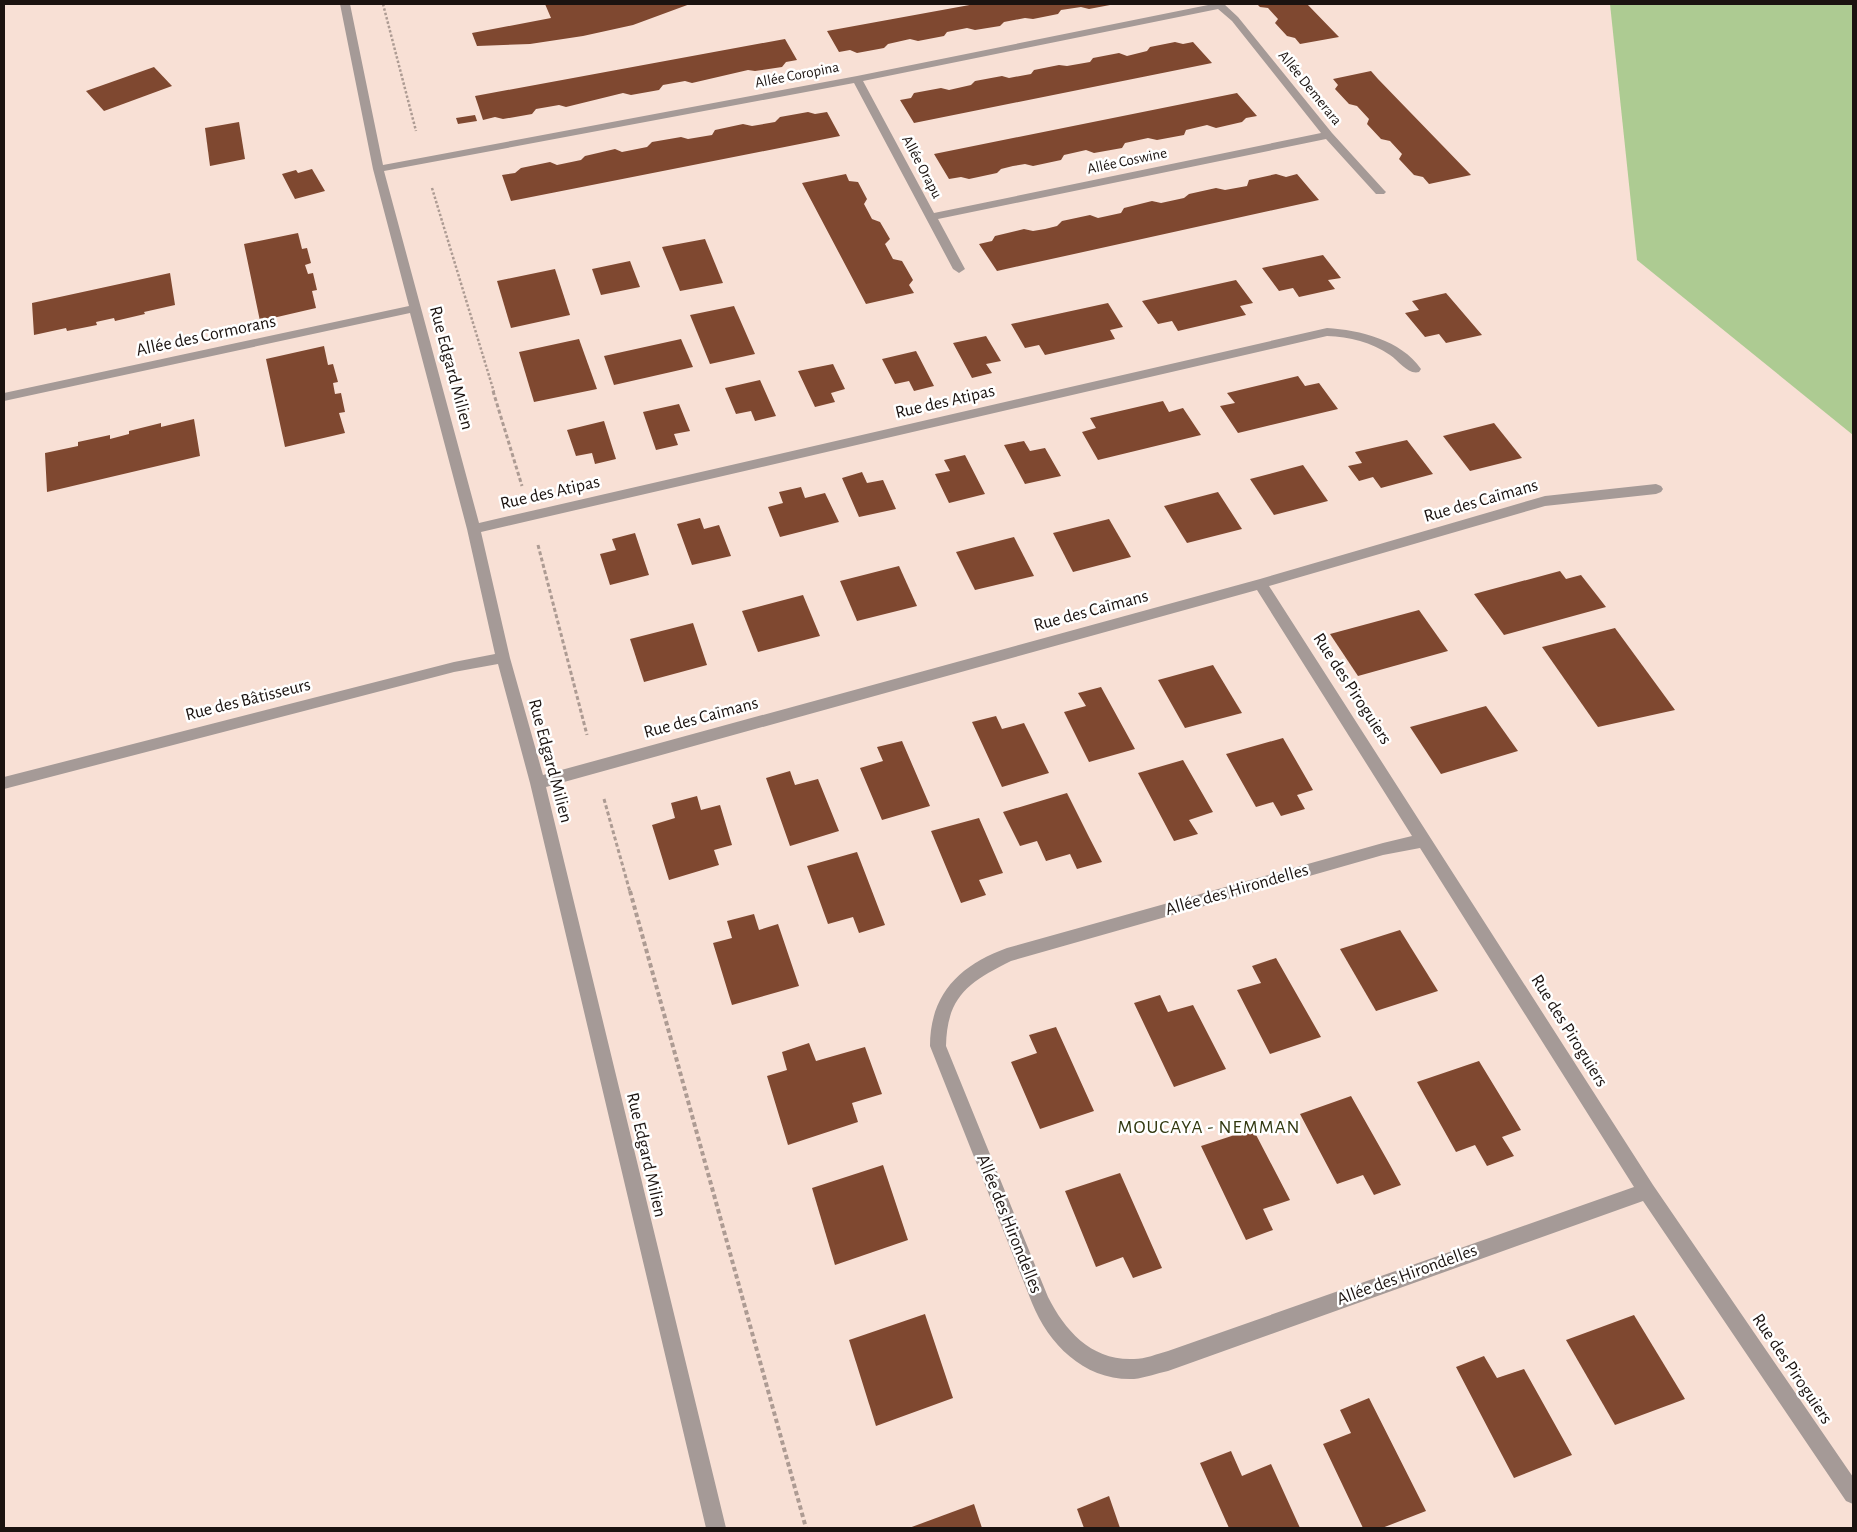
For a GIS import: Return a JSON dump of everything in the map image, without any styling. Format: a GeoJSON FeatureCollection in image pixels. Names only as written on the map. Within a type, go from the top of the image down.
{"type":"FeatureCollection","features":[{"type":"Feature","properties":{"kind":"street","name":"Rue Edgard Milien"},"geometry":{"type":"LineString","coordinates":[[345,4],[378,169],[474,529],[503,658],[538,783],[716,1528]]}},
{"type":"Feature","properties":{"kind":"street","name":"Allée Coropina"},"geometry":{"type":"LineString","coordinates":[[378,169],[857,79],[1219,5]]}},
{"type":"Feature","properties":{"kind":"street","name":"Allée Demerara"},"geometry":{"type":"LineString","coordinates":[[1219,5],[1235,19],[1328,135],[1380,192]]}},
{"type":"Feature","properties":{"kind":"street","name":"Allée Orapu"},"geometry":{"type":"LineString","coordinates":[[857,79],[959,269]]}},
{"type":"Feature","properties":{"kind":"street","name":"Allée Coswine"},"geometry":{"type":"LineString","coordinates":[[931,217],[1328,135]]}},
{"type":"Feature","properties":{"kind":"street","name":"Allée des Cormorans"},"geometry":{"type":"LineString","coordinates":[[4,397],[415,308]]}},
{"type":"Feature","properties":{"kind":"street","name":"Rue des Atipas"},"geometry":{"type":"LineString","coordinates":[[474,529],[1327,332],[1340,332],[1371,340],[1389,348],[1415,369]]}},
{"type":"Feature","properties":{"kind":"street","name":"Rue des Caïmans"},"geometry":{"type":"LineString","coordinates":[[538,783],[1260,584],[1545,501],[1656,490]]}},
{"type":"Feature","properties":{"kind":"street","name":"Rue des Piroguiers"},"geometry":{"type":"LineString","coordinates":[[1260,584],[1425,840],[1647,1191],[1853,1494]]}},
{"type":"Feature","properties":{"kind":"street","name":"Rue des Bâtisseurs"},"geometry":{"type":"LineString","coordinates":[[4,783],[454,666],[503,658]]}},
{"type":"Feature","properties":{"kind":"street","name":"Allée des Hirondelles"},"geometry":{"type":"LineString","coordinates":[[1425,840],[1383,849],[1007,955],[971,974],[948,997],[941,1011],[937,1028],[938,1046],[1041,1303],[1054,1328],[1070,1345],[1089,1358],[1109,1367],[1135,1369],[1168,1361],[1603,1205],[1647,1191]]}},
{"type":"Feature","properties":{"kind":"green space"},"geometry":{"type":"Polygon","coordinates":[[[1610,4],[1853,4],[1853,435],[1637,260],[1610,4]]]}},
{"type":"Feature","properties":{"kind":"building"},"geometry":{"type":"Polygon","coordinates":[[[545,4],[690,4],[633,25],[583,36],[530,44],[477,46],[472,33],[551,18],[545,4]]]}},
{"type":"Feature","properties":{"kind":"building"},"geometry":{"type":"Polygon","coordinates":[[[975,4],[1110,5],[1089,9],[1081,7],[1061,10],[1058,14],[1004,22],[1000,26],[975,30],[967,28],[947,32],[944,36],[918,41],[910,39],[888,44],[884,48],[857,53],[850,50],[839,52],[827,31],[975,4]]]}},
{"type":"Feature","properties":{"kind":"building"},"geometry":{"type":"Polygon","coordinates":[[[1257,4],[1307,4],[1339,37],[1300,44],[1295,38],[1287,36],[1275,23],[1278,19],[1268,8],[1260,7],[1257,4]]]}},
{"type":"Feature","properties":{"kind":"building"},"geometry":{"type":"Polygon","coordinates":[[[785,39],[797,60],[786,62],[782,67],[755,71],[748,70],[692,83],[685,81],[663,85],[659,90],[631,95],[623,93],[566,107],[559,105],[536,109],[532,114],[503,119],[495,117],[483,120],[475,96],[785,39]]]}},
{"type":"Feature","properties":{"kind":"building"},"geometry":{"type":"Polygon","coordinates":[[[1175,42],[1183,44],[1193,42],[1212,63],[914,123],[900,100],[911,98],[914,93],[941,88],[949,90],[971,85],[975,81],[1002,76],[1009,78],[1031,74],[1034,70],[1090,62],[1093,58],[1119,53],[1127,56],[1147,51],[1150,47],[1175,42]]]}},
{"type":"Feature","properties":{"kind":"building"},"geometry":{"type":"Polygon","coordinates":[[[154,67],[172,86],[104,111],[86,91],[154,67]]]}},
{"type":"Feature","properties":{"kind":"building"},"geometry":{"type":"Polygon","coordinates":[[[1371,71],[1471,175],[1429,184],[1423,177],[1414,175],[1399,159],[1402,154],[1390,141],[1381,139],[1367,124],[1369,119],[1357,106],[1349,104],[1335,89],[1338,85],[1333,79],[1371,71]]]}},
{"type":"Feature","properties":{"kind":"building"},"geometry":{"type":"Polygon","coordinates":[[[1237,93],[1257,116],[1246,118],[1242,122],[1216,128],[1207,125],[1186,130],[1184,135],[1157,140],[1148,138],[1125,143],[1122,148],[1094,153],[1086,150],[1064,155],[1061,160],[1033,166],[1025,164],[1013,166],[1001,169],[997,173],[969,179],[961,177],[949,179],[934,154],[1237,93]]]}},
{"type":"Feature","properties":{"kind":"building"},"geometry":{"type":"Polygon","coordinates":[[[808,112],[815,114],[827,112],[840,136],[511,201],[502,175],[515,173],[521,168],[550,162],[557,165],[581,160],[585,156],[615,149],[622,152],[647,147],[652,142],[681,137],[688,139],[712,135],[715,130],[743,124],[752,126],[775,122],[780,117],[808,112]]]}},
{"type":"Feature","properties":{"kind":"building"},"geometry":{"type":"Polygon","coordinates":[[[475,115],[477,121],[458,124],[456,118],[475,115]]]}},
{"type":"Feature","properties":{"kind":"building"},"geometry":{"type":"Polygon","coordinates":[[[239,122],[245,159],[210,166],[205,128],[239,122]]]}},
{"type":"Feature","properties":{"kind":"building"},"geometry":{"type":"Polygon","coordinates":[[[312,169],[325,191],[295,199],[282,174],[296,170],[298,173],[312,169]]]}},
{"type":"Feature","properties":{"kind":"building"},"geometry":{"type":"Polygon","coordinates":[[[846,174],[849,181],[858,182],[867,199],[864,204],[872,219],[880,222],[890,239],[885,244],[893,259],[902,261],[913,280],[909,285],[914,293],[866,304],[802,183],[846,174]]]}},
{"type":"Feature","properties":{"kind":"building"},"geometry":{"type":"Polygon","coordinates":[[[1276,174],[1286,177],[1297,174],[1319,200],[997,271],[979,244],[992,241],[995,236],[1024,229],[1033,231],[1057,226],[1062,221],[1090,215],[1098,218],[1121,213],[1124,208],[1152,201],[1161,203],[1216,188],[1225,190],[1247,186],[1249,180],[1276,174]]]}},
{"type":"Feature","properties":{"kind":"building"},"geometry":{"type":"Polygon","coordinates":[[[298,233],[302,249],[307,248],[311,263],[305,265],[308,274],[313,273],[317,290],[312,291],[316,308],[260,321],[244,244],[298,233]]]}},
{"type":"Feature","properties":{"kind":"building"},"geometry":{"type":"Polygon","coordinates":[[[705,239],[723,283],[680,291],[662,247],[705,239]]]}},
{"type":"Feature","properties":{"kind":"building"},"geometry":{"type":"Polygon","coordinates":[[[1323,255],[1341,278],[1328,280],[1335,289],[1299,297],[1293,288],[1279,291],[1262,268],[1323,255]]]}},
{"type":"Feature","properties":{"kind":"building"},"geometry":{"type":"Polygon","coordinates":[[[630,261],[640,287],[601,295],[592,269],[630,261]]]}},
{"type":"Feature","properties":{"kind":"building"},"geometry":{"type":"Polygon","coordinates":[[[555,269],[570,315],[511,328],[497,281],[555,269]]]}},
{"type":"Feature","properties":{"kind":"building"},"geometry":{"type":"Polygon","coordinates":[[[170,273],[175,305],[115,321],[114,318],[96,322],[97,325],[67,331],[66,328],[34,335],[32,303],[170,273]]]}},
{"type":"Feature","properties":{"kind":"building"},"geometry":{"type":"Polygon","coordinates":[[[1236,280],[1253,303],[1240,306],[1246,315],[1178,331],[1172,321],[1158,324],[1142,301],[1236,280]]]}},
{"type":"Feature","properties":{"kind":"building"},"geometry":{"type":"Polygon","coordinates":[[[1446,293],[1482,335],[1446,343],[1439,334],[1425,337],[1405,313],[1419,310],[1412,301],[1446,293]]]}},
{"type":"Feature","properties":{"kind":"building"},"geometry":{"type":"Polygon","coordinates":[[[1108,303],[1123,327],[1110,330],[1115,339],[1045,355],[1039,345],[1025,348],[1011,324],[1108,303]]]}},
{"type":"Feature","properties":{"kind":"building"},"geometry":{"type":"Polygon","coordinates":[[[734,306],[755,354],[710,364],[690,315],[734,306]]]}},
{"type":"Feature","properties":{"kind":"building"},"geometry":{"type":"Polygon","coordinates":[[[986,336],[1001,361],[986,364],[992,373],[972,378],[953,343],[986,336]]]}},
{"type":"Feature","properties":{"kind":"building"},"geometry":{"type":"Polygon","coordinates":[[[579,339],[597,389],[534,402],[519,352],[579,339]]]}},
{"type":"Feature","properties":{"kind":"building"},"geometry":{"type":"Polygon","coordinates":[[[681,339],[693,367],[614,385],[604,356],[681,339]]]}},
{"type":"Feature","properties":{"kind":"building"},"geometry":{"type":"Polygon","coordinates":[[[324,346],[328,365],[333,364],[338,382],[333,383],[335,394],[341,393],[345,412],[339,413],[345,433],[285,447],[266,359],[324,346]]]}},
{"type":"Feature","properties":{"kind":"building"},"geometry":{"type":"Polygon","coordinates":[[[916,351],[934,386],[914,391],[909,381],[895,384],[882,359],[916,351]]]}},
{"type":"Feature","properties":{"kind":"building"},"geometry":{"type":"Polygon","coordinates":[[[833,364],[845,389],[831,393],[835,402],[815,407],[798,371],[833,364]]]}},
{"type":"Feature","properties":{"kind":"building"},"geometry":{"type":"Polygon","coordinates":[[[1298,376],[1305,386],[1319,383],[1338,409],[1238,433],[1220,406],[1235,403],[1227,393],[1298,376]]]}},
{"type":"Feature","properties":{"kind":"building"},"geometry":{"type":"Polygon","coordinates":[[[760,380],[776,416],[755,421],[751,411],[736,414],[725,388],[760,380]]]}},
{"type":"Feature","properties":{"kind":"building"},"geometry":{"type":"Polygon","coordinates":[[[1163,401],[1169,412],[1183,408],[1201,435],[1098,460],[1082,432],[1096,428],[1090,418],[1163,401]]]}},
{"type":"Feature","properties":{"kind":"building"},"geometry":{"type":"Polygon","coordinates":[[[679,404],[690,431],[674,434],[678,445],[656,450],[643,412],[679,404]]]}},
{"type":"Feature","properties":{"kind":"building"},"geometry":{"type":"Polygon","coordinates":[[[194,419],[200,456],[47,492],[45,453],[78,446],[78,442],[110,435],[110,439],[129,434],[129,431],[161,423],[161,427],[194,419]]]}},
{"type":"Feature","properties":{"kind":"building"},"geometry":{"type":"Polygon","coordinates":[[[604,421],[616,459],[595,464],[592,453],[576,456],[567,430],[604,421]]]}},
{"type":"Feature","properties":{"kind":"building"},"geometry":{"type":"Polygon","coordinates":[[[1494,423],[1522,458],[1470,471],[1443,436],[1494,423]]]}},
{"type":"Feature","properties":{"kind":"building"},"geometry":{"type":"Polygon","coordinates":[[[1407,440],[1433,474],[1381,488],[1373,477],[1359,481],[1348,466],[1362,463],[1355,452],[1407,440]]]}},
{"type":"Feature","properties":{"kind":"building"},"geometry":{"type":"Polygon","coordinates":[[[1024,441],[1030,451],[1045,448],[1061,476],[1025,484],[1004,445],[1024,441]]]}},
{"type":"Feature","properties":{"kind":"building"},"geometry":{"type":"Polygon","coordinates":[[[965,455],[985,494],[949,503],[935,474],[950,471],[944,460],[965,455]]]}},
{"type":"Feature","properties":{"kind":"building"},"geometry":{"type":"Polygon","coordinates":[[[1303,465],[1328,501],[1274,515],[1250,479],[1303,465]]]}},
{"type":"Feature","properties":{"kind":"building"},"geometry":{"type":"Polygon","coordinates":[[[862,472],[867,483],[883,480],[896,509],[859,517],[842,478],[862,472]]]}},
{"type":"Feature","properties":{"kind":"building"},"geometry":{"type":"Polygon","coordinates":[[[801,487],[805,498],[825,493],[839,522],[780,537],[768,507],[783,503],[779,492],[801,487]]]}},
{"type":"Feature","properties":{"kind":"building"},"geometry":{"type":"Polygon","coordinates":[[[1218,492],[1242,529],[1187,543],[1164,506],[1218,492]]]}},
{"type":"Feature","properties":{"kind":"building"},"geometry":{"type":"Polygon","coordinates":[[[700,518],[704,529],[719,525],[731,556],[692,565],[677,524],[700,518]]]}},
{"type":"Feature","properties":{"kind":"building"},"geometry":{"type":"Polygon","coordinates":[[[1109,519],[1131,557],[1073,572],[1053,533],[1109,519]]]}},
{"type":"Feature","properties":{"kind":"building"},"geometry":{"type":"Polygon","coordinates":[[[635,533],[649,575],[610,585],[600,554],[616,550],[612,539],[635,533]]]}},
{"type":"Feature","properties":{"kind":"building"},"geometry":{"type":"Polygon","coordinates":[[[1014,537],[1034,576],[975,590],[956,552],[1014,537]]]}},
{"type":"Feature","properties":{"kind":"building"},"geometry":{"type":"Polygon","coordinates":[[[899,566],[917,606],[857,621],[840,581],[899,566]]]}},
{"type":"Feature","properties":{"kind":"building"},"geometry":{"type":"Polygon","coordinates":[[[1560,571],[1566,579],[1581,575],[1606,607],[1504,635],[1474,594],[1560,571]]]}},
{"type":"Feature","properties":{"kind":"building"},"geometry":{"type":"Polygon","coordinates":[[[803,595],[820,636],[758,652],[742,611],[803,595]]]}},
{"type":"Feature","properties":{"kind":"building"},"geometry":{"type":"Polygon","coordinates":[[[1419,610],[1448,651],[1358,676],[1330,634],[1419,610]]]}},
{"type":"Feature","properties":{"kind":"building"},"geometry":{"type":"Polygon","coordinates":[[[693,623],[707,665],[644,682],[630,639],[693,623]]]}},
{"type":"Feature","properties":{"kind":"building"},"geometry":{"type":"Polygon","coordinates":[[[1615,628],[1675,710],[1598,727],[1542,647],[1615,628]]]}},
{"type":"Feature","properties":{"kind":"building"},"geometry":{"type":"Polygon","coordinates":[[[1213,665],[1242,713],[1185,728],[1158,680],[1213,665]]]}},
{"type":"Feature","properties":{"kind":"building"},"geometry":{"type":"Polygon","coordinates":[[[1101,687],[1135,749],[1089,762],[1064,712],[1086,706],[1078,693],[1101,687]]]}},
{"type":"Feature","properties":{"kind":"building"},"geometry":{"type":"Polygon","coordinates":[[[1486,706],[1518,751],[1441,774],[1410,727],[1486,706]]]}},
{"type":"Feature","properties":{"kind":"building"},"geometry":{"type":"Polygon","coordinates":[[[996,716],[1002,729],[1024,723],[1049,773],[1002,787],[972,722],[996,716]]]}},
{"type":"Feature","properties":{"kind":"building"},"geometry":{"type":"Polygon","coordinates":[[[1283,738],[1313,790],[1297,795],[1305,809],[1281,816],[1273,802],[1256,807],[1226,754],[1283,738]]]}},
{"type":"Feature","properties":{"kind":"building"},"geometry":{"type":"Polygon","coordinates":[[[902,741],[930,806],[882,820],[860,768],[883,761],[877,747],[902,741]]]}},
{"type":"Feature","properties":{"kind":"building"},"geometry":{"type":"Polygon","coordinates":[[[1183,760],[1213,812],[1189,820],[1198,834],[1174,841],[1138,773],[1183,760]]]}},
{"type":"Feature","properties":{"kind":"building"},"geometry":{"type":"Polygon","coordinates":[[[790,771],[795,785],[818,779],[839,831],[790,846],[766,778],[790,771]]]}},
{"type":"Feature","properties":{"kind":"building"},"geometry":{"type":"Polygon","coordinates":[[[1067,793],[1102,862],[1077,869],[1070,854],[1046,861],[1037,841],[1020,846],[1003,812],[1067,793]]]}},
{"type":"Feature","properties":{"kind":"building"},"geometry":{"type":"Polygon","coordinates":[[[697,796],[701,810],[720,805],[732,845],[714,850],[719,865],[669,880],[652,825],[675,818],[671,803],[697,796]]]}},
{"type":"Feature","properties":{"kind":"building"},"geometry":{"type":"Polygon","coordinates":[[[979,818],[1003,873],[979,880],[986,895],[961,903],[931,831],[979,818]]]}},
{"type":"Feature","properties":{"kind":"building"},"geometry":{"type":"Polygon","coordinates":[[[857,852],[885,925],[859,933],[853,917],[828,924],[807,866],[857,852]]]}},
{"type":"Feature","properties":{"kind":"building"},"geometry":{"type":"Polygon","coordinates":[[[754,914],[759,930],[778,924],[799,986],[732,1005],[713,943],[732,938],[727,921],[754,914]]]}},
{"type":"Feature","properties":{"kind":"building"},"geometry":{"type":"Polygon","coordinates":[[[1400,930],[1438,991],[1376,1011],[1340,949],[1400,930]]]}},
{"type":"Feature","properties":{"kind":"building"},"geometry":{"type":"Polygon","coordinates":[[[1276,958],[1321,1037],[1270,1054],[1237,990],[1261,983],[1252,966],[1276,958]]]}},
{"type":"Feature","properties":{"kind":"building"},"geometry":{"type":"Polygon","coordinates":[[[1160,995],[1168,1012],[1193,1005],[1226,1069],[1174,1087],[1134,1003],[1160,995]]]}},
{"type":"Feature","properties":{"kind":"building"},"geometry":{"type":"Polygon","coordinates":[[[1056,1027],[1094,1111],[1040,1129],[1011,1062],[1037,1053],[1029,1035],[1056,1027]]]}},
{"type":"Feature","properties":{"kind":"building"},"geometry":{"type":"Polygon","coordinates":[[[809,1043],[816,1061],[865,1047],[882,1094],[852,1103],[858,1122],[788,1145],[767,1076],[787,1070],[782,1052],[809,1043]]]}},
{"type":"Feature","properties":{"kind":"building"},"geometry":{"type":"Polygon","coordinates":[[[1479,1061],[1521,1130],[1502,1137],[1514,1156],[1487,1166],[1475,1145],[1456,1152],[1417,1082],[1479,1061]]]}},
{"type":"Feature","properties":{"kind":"building"},"geometry":{"type":"Polygon","coordinates":[[[1351,1096],[1401,1185],[1374,1195],[1363,1175],[1337,1184],[1300,1114],[1351,1096]]]}},
{"type":"Feature","properties":{"kind":"building"},"geometry":{"type":"Polygon","coordinates":[[[1253,1129],[1290,1200],[1263,1209],[1273,1230],[1246,1240],[1201,1146],[1253,1129]]]}},
{"type":"Feature","properties":{"kind":"building"},"geometry":{"type":"Polygon","coordinates":[[[883,1165],[908,1240],[835,1265],[812,1188],[883,1165]]]}},
{"type":"Feature","properties":{"kind":"building"},"geometry":{"type":"Polygon","coordinates":[[[1120,1173],[1162,1268],[1133,1278],[1123,1257],[1096,1267],[1065,1191],[1120,1173]]]}},
{"type":"Feature","properties":{"kind":"building"},"geometry":{"type":"Polygon","coordinates":[[[925,1314],[953,1398],[876,1426],[849,1340],[925,1314]]]}},
{"type":"Feature","properties":{"kind":"building"},"geometry":{"type":"Polygon","coordinates":[[[1634,1315],[1685,1399],[1615,1425],[1566,1340],[1634,1315]]]}},
{"type":"Feature","properties":{"kind":"building"},"geometry":{"type":"Polygon","coordinates":[[[1484,1356],[1497,1378],[1524,1369],[1572,1455],[1514,1478],[1456,1367],[1484,1356]]]}},
{"type":"Feature","properties":{"kind":"building"},"geometry":{"type":"Polygon","coordinates":[[[1369,1398],[1426,1511],[1382,1528],[1363,1528],[1323,1444],[1351,1433],[1340,1410],[1369,1398]]]}},
{"type":"Feature","properties":{"kind":"building"},"geometry":{"type":"Polygon","coordinates":[[[1231,1451],[1242,1476],[1271,1464],[1300,1528],[1229,1528],[1200,1463],[1231,1451]]]}},
{"type":"Feature","properties":{"kind":"building"},"geometry":{"type":"Polygon","coordinates":[[[1109,1496],[1120,1528],[1084,1528],[1077,1509],[1109,1496]]]}},
{"type":"Feature","properties":{"kind":"building"},"geometry":{"type":"Polygon","coordinates":[[[974,1504],[982,1528],[909,1528],[974,1504]]]}},
{"type":"Feature","properties":{"kind":"district","name":"MOUCAYA - NEMMAN"},"geometry":{"type":"Point","coordinates":[1209,1127]}}]}
